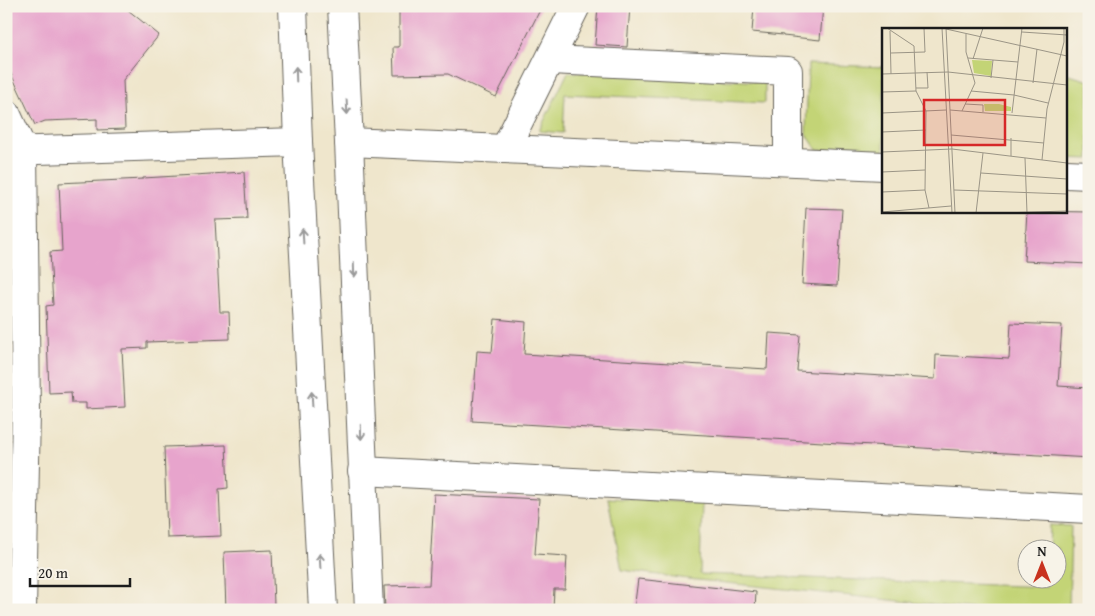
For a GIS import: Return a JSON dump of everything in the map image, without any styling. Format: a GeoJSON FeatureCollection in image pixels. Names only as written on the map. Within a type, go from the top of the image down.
{"type":"FeatureCollection","features":[{"type":"Feature","properties":{"kind":"street"},"geometry":{"type":"LineString","coordinates":[[293,6],[298,142],[323,610]]}},
{"type":"Feature","properties":{"kind":"street"},"geometry":{"type":"LineString","coordinates":[[342,6],[368,610]]}},
{"type":"Feature","properties":{"kind":"street"},"geometry":{"type":"LineString","coordinates":[[505,149],[576,6]]}},
{"type":"Feature","properties":{"kind":"street"},"geometry":{"type":"LineString","coordinates":[[550,60],[788,71],[788,161]]}},
{"type":"Feature","properties":{"kind":"street"},"geometry":{"type":"LineString","coordinates":[[6,113],[15,151],[16,414],[22,610]]}},
{"type":"Feature","properties":{"kind":"street"},"geometry":{"type":"LineString","coordinates":[[15,151],[298,142]]}},
{"type":"Feature","properties":{"kind":"street"},"geometry":{"type":"LineString","coordinates":[[349,142],[882,166]]}},
{"type":"Feature","properties":{"kind":"street"},"geometry":{"type":"LineString","coordinates":[[1068,174],[1089,174]]}},
{"type":"Feature","properties":{"kind":"street"},"geometry":{"type":"LineString","coordinates":[[362,471],[1089,508]]}},
{"type":"Feature","properties":{"kind":"green space"},"geometry":{"type":"Polygon","coordinates":[[[808,64],[882,67],[882,152],[817,150],[806,133],[808,64]]]}},
{"type":"Feature","properties":{"kind":"green space"},"geometry":{"type":"Polygon","coordinates":[[[568,72],[765,82],[765,103],[565,94],[563,133],[539,131],[568,72]]]}},
{"type":"Feature","properties":{"kind":"green space"},"geometry":{"type":"Polygon","coordinates":[[[1068,75],[1089,81],[1089,159],[1068,158],[1068,75]]]}},
{"type":"Feature","properties":{"kind":"green space"},"geometry":{"type":"Polygon","coordinates":[[[608,498],[702,503],[700,574],[1018,586],[1018,588],[1068,588],[1068,538],[1049,538],[1050,525],[1071,526],[1069,610],[974,610],[622,570],[608,498]]]}},
{"type":"Feature","properties":{"kind":"building"},"geometry":{"type":"Polygon","coordinates":[[[6,6],[123,6],[159,35],[123,80],[125,129],[97,130],[97,119],[45,121],[35,125],[6,63],[6,6]]]}},
{"type":"Feature","properties":{"kind":"building"},"geometry":{"type":"Polygon","coordinates":[[[399,6],[542,6],[496,97],[448,74],[394,75],[393,47],[399,47],[399,6]]]}},
{"type":"Feature","properties":{"kind":"building"},"geometry":{"type":"Polygon","coordinates":[[[598,6],[630,6],[627,47],[595,45],[598,6]]]}},
{"type":"Feature","properties":{"kind":"building"},"geometry":{"type":"Polygon","coordinates":[[[754,6],[823,6],[820,40],[752,32],[754,6]]]}},
{"type":"Feature","properties":{"kind":"building"},"geometry":{"type":"Polygon","coordinates":[[[244,172],[247,219],[215,220],[220,312],[229,312],[230,339],[147,342],[147,348],[122,349],[125,407],[86,409],[86,403],[72,403],[71,392],[49,393],[46,306],[53,305],[50,252],[62,251],[59,183],[244,172]]]}},
{"type":"Feature","properties":{"kind":"building"},"geometry":{"type":"Polygon","coordinates":[[[806,208],[842,209],[837,286],[802,284],[806,208]]]}},
{"type":"Feature","properties":{"kind":"building"},"geometry":{"type":"Polygon","coordinates":[[[1027,212],[1089,212],[1089,264],[1024,261],[1027,212]]]}},
{"type":"Feature","properties":{"kind":"building"},"geometry":{"type":"Polygon","coordinates":[[[495,319],[526,322],[524,354],[767,369],[769,333],[800,335],[797,371],[935,379],[936,355],[1009,359],[1011,323],[1062,325],[1058,386],[1089,388],[1089,458],[472,421],[477,351],[492,352],[495,319]]]}},
{"type":"Feature","properties":{"kind":"building"},"geometry":{"type":"Polygon","coordinates":[[[226,445],[228,488],[219,489],[221,536],[167,538],[164,447],[226,445]]]}},
{"type":"Feature","properties":{"kind":"building"},"geometry":{"type":"Polygon","coordinates":[[[434,494],[539,499],[535,554],[567,556],[565,589],[554,589],[553,610],[385,610],[384,586],[429,585],[434,494]]]}},
{"type":"Feature","properties":{"kind":"building"},"geometry":{"type":"Polygon","coordinates":[[[272,550],[274,605],[271,605],[271,610],[226,610],[224,552],[272,550]]]}},
{"type":"Feature","properties":{"kind":"building"},"geometry":{"type":"Polygon","coordinates":[[[638,579],[756,592],[755,610],[634,610],[638,579]]]}}]}
